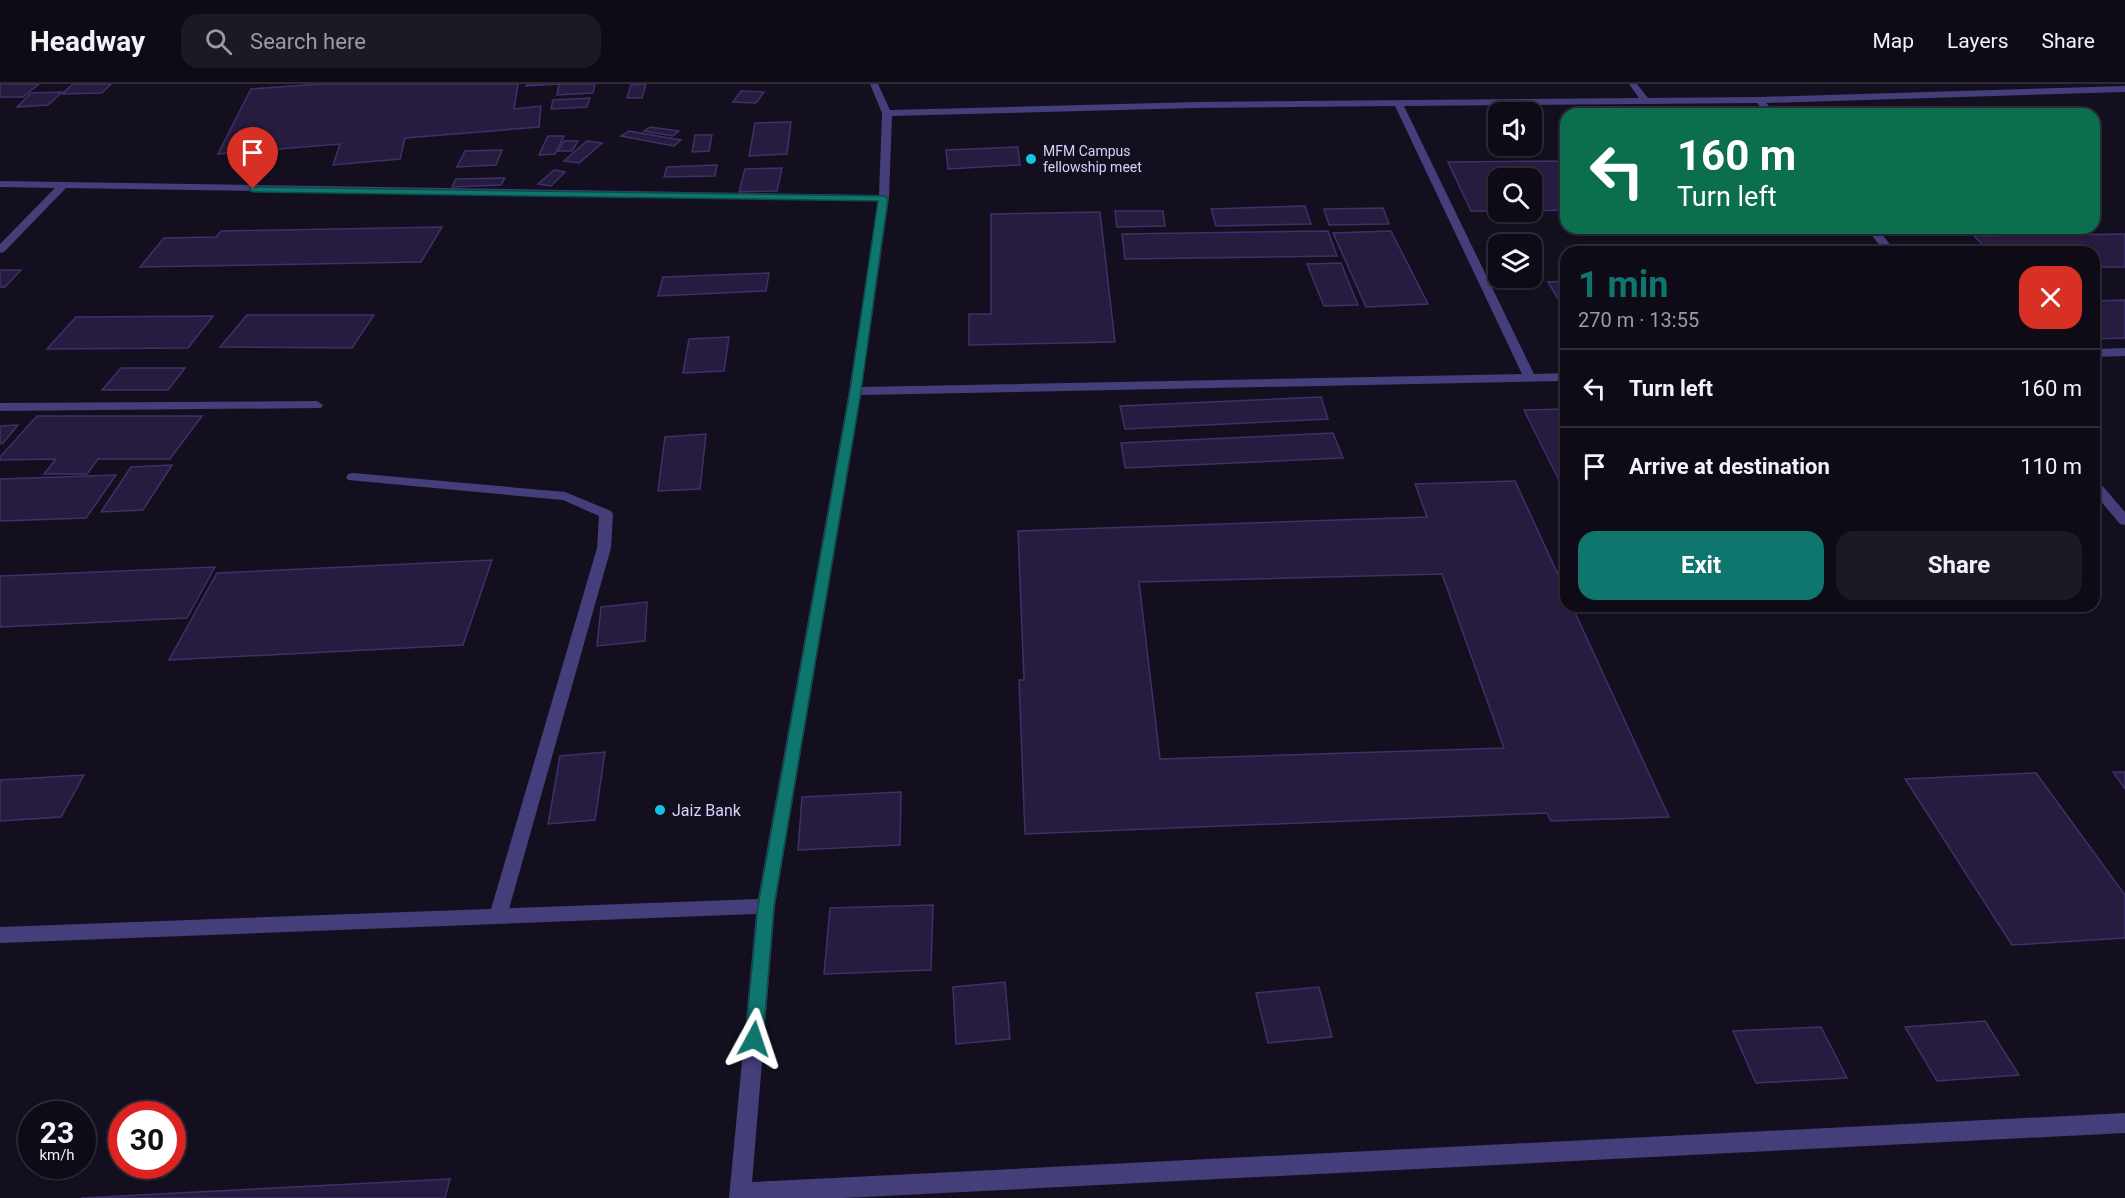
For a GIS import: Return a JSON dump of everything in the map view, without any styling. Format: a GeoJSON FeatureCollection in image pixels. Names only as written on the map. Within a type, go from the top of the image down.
{"type":"FeatureCollection","features":[{"type":"Feature","properties":{"kind":"street"},"geometry":{"type":"LineString","coordinates":[[874,84],[887,114],[884,198],[855,391],[766,906],[741,1196],[2125,1123]]}},
{"type":"Feature","properties":{"kind":"street"},"geometry":{"type":"LineString","coordinates":[[1633,84],[1646,101]]}},
{"type":"Feature","properties":{"kind":"street"},"geometry":{"type":"LineString","coordinates":[[887,114],[1195,105],[1759,100],[2125,89]]}},
{"type":"Feature","properties":{"kind":"street"},"geometry":{"type":"LineString","coordinates":[[1759,100],[1766,108]]}},
{"type":"Feature","properties":{"kind":"street"},"geometry":{"type":"LineString","coordinates":[[1399,104],[1530,379]]}},
{"type":"Feature","properties":{"kind":"street"},"geometry":{"type":"LineString","coordinates":[[0,184],[884,198]]}},
{"type":"Feature","properties":{"kind":"street"},"geometry":{"type":"LineString","coordinates":[[0,250],[62,186]]}},
{"type":"Feature","properties":{"kind":"street"},"geometry":{"type":"LineString","coordinates":[[1876,234],[1886,246]]}},
{"type":"Feature","properties":{"kind":"street"},"geometry":{"type":"LineString","coordinates":[[2100,353],[2125,352]]}},
{"type":"Feature","properties":{"kind":"street"},"geometry":{"type":"LineString","coordinates":[[855,391],[1560,377]]}},
{"type":"Feature","properties":{"kind":"street"},"geometry":{"type":"LineString","coordinates":[[0,407],[317,405]]}},
{"type":"Feature","properties":{"kind":"street"},"geometry":{"type":"LineString","coordinates":[[353,477],[564,496],[606,514],[604,548],[498,916]]}},
{"type":"Feature","properties":{"kind":"street"},"geometry":{"type":"LineString","coordinates":[[2100,492],[2125,521]]}},
{"type":"Feature","properties":{"kind":"street"},"geometry":{"type":"LineString","coordinates":[[0,935],[766,906]]}},
{"type":"Feature","properties":{"kind":"building"},"geometry":{"type":"Polygon","coordinates":[[[0,84],[39,84],[23,97],[0,97],[0,84]]]}},
{"type":"Feature","properties":{"kind":"building"},"geometry":{"type":"Polygon","coordinates":[[[73,84],[111,84],[102,93],[62,94],[73,84]]]}},
{"type":"Feature","properties":{"kind":"building"},"geometry":{"type":"Polygon","coordinates":[[[320,84],[518,84],[514,109],[541,106],[539,127],[405,138],[400,159],[333,165],[340,144],[218,154],[251,89],[320,84]]]}},
{"type":"Feature","properties":{"kind":"building"},"geometry":{"type":"Polygon","coordinates":[[[527,84],[559,84],[526,86],[527,84]]]}},
{"type":"Feature","properties":{"kind":"building"},"geometry":{"type":"Polygon","coordinates":[[[559,84],[595,84],[593,93],[557,95],[559,84]]]}},
{"type":"Feature","properties":{"kind":"building"},"geometry":{"type":"Polygon","coordinates":[[[646,84],[642,98],[627,98],[631,85],[646,84]]]}},
{"type":"Feature","properties":{"kind":"building"},"geometry":{"type":"Polygon","coordinates":[[[741,91],[764,92],[756,103],[733,102],[741,91]]]}},
{"type":"Feature","properties":{"kind":"building"},"geometry":{"type":"Polygon","coordinates":[[[62,92],[48,105],[17,107],[31,93],[62,92]]]}},
{"type":"Feature","properties":{"kind":"building"},"geometry":{"type":"Polygon","coordinates":[[[590,98],[587,107],[551,109],[553,100],[590,98]]]}},
{"type":"Feature","properties":{"kind":"building"},"geometry":{"type":"Polygon","coordinates":[[[791,122],[787,154],[749,156],[755,123],[791,122]]]}},
{"type":"Feature","properties":{"kind":"building"},"geometry":{"type":"Polygon","coordinates":[[[650,127],[679,131],[673,136],[644,131],[650,127]]]}},
{"type":"Feature","properties":{"kind":"building"},"geometry":{"type":"Polygon","coordinates":[[[629,131],[681,140],[674,146],[621,136],[629,131]]]}},
{"type":"Feature","properties":{"kind":"building"},"geometry":{"type":"Polygon","coordinates":[[[695,135],[712,135],[709,151],[692,152],[695,135]]]}},
{"type":"Feature","properties":{"kind":"building"},"geometry":{"type":"Polygon","coordinates":[[[548,136],[564,136],[555,154],[539,155],[548,136]]]}},
{"type":"Feature","properties":{"kind":"building"},"geometry":{"type":"Polygon","coordinates":[[[564,141],[578,141],[572,151],[558,151],[564,141]]]}},
{"type":"Feature","properties":{"kind":"building"},"geometry":{"type":"Polygon","coordinates":[[[587,141],[602,143],[579,163],[564,161],[587,141]]]}},
{"type":"Feature","properties":{"kind":"building"},"geometry":{"type":"Polygon","coordinates":[[[1018,147],[1020,165],[948,169],[946,150],[1018,147]]]}},
{"type":"Feature","properties":{"kind":"building"},"geometry":{"type":"Polygon","coordinates":[[[502,150],[496,165],[457,167],[465,151],[502,150]]]}},
{"type":"Feature","properties":{"kind":"building"},"geometry":{"type":"Polygon","coordinates":[[[1560,161],[1560,210],[1542,211],[1542,168],[1488,168],[1488,211],[1471,211],[1448,162],[1560,161]]]}},
{"type":"Feature","properties":{"kind":"building"},"geometry":{"type":"Polygon","coordinates":[[[717,165],[715,176],[664,177],[667,167],[717,165]]]}},
{"type":"Feature","properties":{"kind":"building"},"geometry":{"type":"Polygon","coordinates":[[[782,168],[777,191],[739,192],[745,169],[782,168]]]}},
{"type":"Feature","properties":{"kind":"building"},"geometry":{"type":"Polygon","coordinates":[[[554,170],[565,172],[551,186],[538,184],[554,170]]]}},
{"type":"Feature","properties":{"kind":"building"},"geometry":{"type":"Polygon","coordinates":[[[505,178],[501,185],[452,187],[456,179],[505,178]]]}},
{"type":"Feature","properties":{"kind":"building"},"geometry":{"type":"Polygon","coordinates":[[[1305,206],[1311,224],[1216,226],[1211,209],[1305,206]]]}},
{"type":"Feature","properties":{"kind":"building"},"geometry":{"type":"Polygon","coordinates":[[[1383,208],[1389,224],[1329,225],[1324,209],[1383,208]]]}},
{"type":"Feature","properties":{"kind":"building"},"geometry":{"type":"Polygon","coordinates":[[[1115,211],[1163,211],[1165,226],[1117,227],[1115,211]]]}},
{"type":"Feature","properties":{"kind":"building"},"geometry":{"type":"Polygon","coordinates":[[[1100,212],[1115,342],[969,345],[969,314],[991,314],[991,214],[1100,212]]]}},
{"type":"Feature","properties":{"kind":"building"},"geometry":{"type":"Polygon","coordinates":[[[442,227],[421,262],[140,267],[164,238],[216,237],[221,231],[442,227]]]}},
{"type":"Feature","properties":{"kind":"building"},"geometry":{"type":"Polygon","coordinates":[[[1328,231],[1337,256],[1125,259],[1122,234],[1328,231]]]}},
{"type":"Feature","properties":{"kind":"building"},"geometry":{"type":"Polygon","coordinates":[[[1391,231],[1428,304],[1366,307],[1333,233],[1391,231]]]}},
{"type":"Feature","properties":{"kind":"building"},"geometry":{"type":"Polygon","coordinates":[[[2125,234],[2125,267],[2100,267],[2100,246],[1984,246],[1974,236],[2125,234]]]}},
{"type":"Feature","properties":{"kind":"building"},"geometry":{"type":"Polygon","coordinates":[[[1341,263],[1358,305],[1324,306],[1307,264],[1341,263]]]}},
{"type":"Feature","properties":{"kind":"building"},"geometry":{"type":"Polygon","coordinates":[[[0,270],[21,270],[5,287],[0,287],[0,270]]]}},
{"type":"Feature","properties":{"kind":"building"},"geometry":{"type":"Polygon","coordinates":[[[769,273],[766,291],[658,296],[663,277],[769,273]]]}},
{"type":"Feature","properties":{"kind":"building"},"geometry":{"type":"Polygon","coordinates":[[[1560,281],[1560,302],[1548,282],[1560,281]]]}},
{"type":"Feature","properties":{"kind":"building"},"geometry":{"type":"Polygon","coordinates":[[[2125,300],[2125,338],[2100,339],[2100,301],[2125,300]]]}},
{"type":"Feature","properties":{"kind":"building"},"geometry":{"type":"Polygon","coordinates":[[[247,315],[374,315],[352,348],[220,347],[247,315]]]}},
{"type":"Feature","properties":{"kind":"building"},"geometry":{"type":"Polygon","coordinates":[[[213,316],[188,348],[47,349],[76,317],[213,316]]]}},
{"type":"Feature","properties":{"kind":"building"},"geometry":{"type":"Polygon","coordinates":[[[729,337],[724,371],[683,373],[689,339],[729,337]]]}},
{"type":"Feature","properties":{"kind":"building"},"geometry":{"type":"Polygon","coordinates":[[[121,368],[185,368],[168,390],[102,390],[121,368]]]}},
{"type":"Feature","properties":{"kind":"building"},"geometry":{"type":"Polygon","coordinates":[[[1321,397],[1328,419],[1125,429],[1120,406],[1321,397]]]}},
{"type":"Feature","properties":{"kind":"building"},"geometry":{"type":"Polygon","coordinates":[[[1560,409],[1560,482],[1524,410],[1560,409]]]}},
{"type":"Feature","properties":{"kind":"building"},"geometry":{"type":"Polygon","coordinates":[[[37,416],[202,416],[170,459],[98,459],[87,474],[44,474],[56,459],[0,460],[0,457],[37,416]]]}},
{"type":"Feature","properties":{"kind":"building"},"geometry":{"type":"Polygon","coordinates":[[[18,425],[3,443],[0,444],[0,426],[18,425]]]}},
{"type":"Feature","properties":{"kind":"building"},"geometry":{"type":"Polygon","coordinates":[[[1333,433],[1343,458],[1125,468],[1121,443],[1333,433]]]}},
{"type":"Feature","properties":{"kind":"building"},"geometry":{"type":"Polygon","coordinates":[[[706,434],[700,489],[658,491],[665,437],[706,434]]]}},
{"type":"Feature","properties":{"kind":"building"},"geometry":{"type":"Polygon","coordinates":[[[172,465],[143,510],[101,512],[131,467],[172,465]]]}},
{"type":"Feature","properties":{"kind":"building"},"geometry":{"type":"Polygon","coordinates":[[[116,475],[86,518],[0,521],[0,479],[116,475]]]}},
{"type":"Feature","properties":{"kind":"building"},"geometry":{"type":"Polygon","coordinates":[[[1515,481],[1560,579],[1560,612],[1575,612],[1669,817],[1551,821],[1547,813],[1025,834],[1019,680],[1024,680],[1018,531],[1427,517],[1415,484],[1515,481]],[[1442,574],[1139,582],[1160,759],[1504,748],[1442,574]]]}},
{"type":"Feature","properties":{"kind":"building"},"geometry":{"type":"Polygon","coordinates":[[[492,560],[463,645],[169,660],[217,573],[492,560]]]}},
{"type":"Feature","properties":{"kind":"building"},"geometry":{"type":"Polygon","coordinates":[[[215,567],[187,618],[0,627],[0,576],[215,567]]]}},
{"type":"Feature","properties":{"kind":"building"},"geometry":{"type":"Polygon","coordinates":[[[647,602],[645,641],[597,646],[601,607],[647,602]]]}},
{"type":"Feature","properties":{"kind":"building"},"geometry":{"type":"Polygon","coordinates":[[[605,752],[595,820],[548,824],[560,756],[605,752]]]}},
{"type":"Feature","properties":{"kind":"building"},"geometry":{"type":"Polygon","coordinates":[[[2113,772],[2125,772],[2125,789],[2113,772]]]}},
{"type":"Feature","properties":{"kind":"building"},"geometry":{"type":"Polygon","coordinates":[[[2036,773],[2125,895],[2125,938],[2012,945],[1905,779],[2036,773]]]}},
{"type":"Feature","properties":{"kind":"building"},"geometry":{"type":"Polygon","coordinates":[[[84,775],[61,817],[0,821],[0,780],[84,775]]]}},
{"type":"Feature","properties":{"kind":"building"},"geometry":{"type":"Polygon","coordinates":[[[901,792],[900,845],[798,850],[802,797],[901,792]]]}},
{"type":"Feature","properties":{"kind":"building"},"geometry":{"type":"Polygon","coordinates":[[[933,905],[931,970],[824,974],[830,908],[933,905]]]}},
{"type":"Feature","properties":{"kind":"building"},"geometry":{"type":"Polygon","coordinates":[[[1005,982],[1010,1039],[956,1044],[953,987],[1005,982]]]}},
{"type":"Feature","properties":{"kind":"building"},"geometry":{"type":"Polygon","coordinates":[[[1319,987],[1332,1037],[1268,1043],[1256,993],[1319,987]]]}},
{"type":"Feature","properties":{"kind":"building"},"geometry":{"type":"Polygon","coordinates":[[[1985,1021],[2019,1075],[1937,1081],[1905,1027],[1985,1021]]]}},
{"type":"Feature","properties":{"kind":"building"},"geometry":{"type":"Polygon","coordinates":[[[1821,1027],[1847,1078],[1756,1083],[1733,1031],[1821,1027]]]}},
{"type":"Feature","properties":{"kind":"building"},"geometry":{"type":"Polygon","coordinates":[[[450,1179],[445,1198],[81,1198],[450,1179]]]}},
{"type":"Feature","properties":{"kind":"place","name":"MFM Campus fellowship meet"},"geometry":{"type":"Point","coordinates":[1031,159]}},
{"type":"Feature","properties":{"kind":"place","name":"Jaiz Bank"},"geometry":{"type":"Point","coordinates":[660,810]}},
{"type":"Feature","properties":{"kind":"route"},"geometry":{"type":"LineString","coordinates":[[253,189],[884,198],[855,391],[766,906],[754,1039]]}}]}
